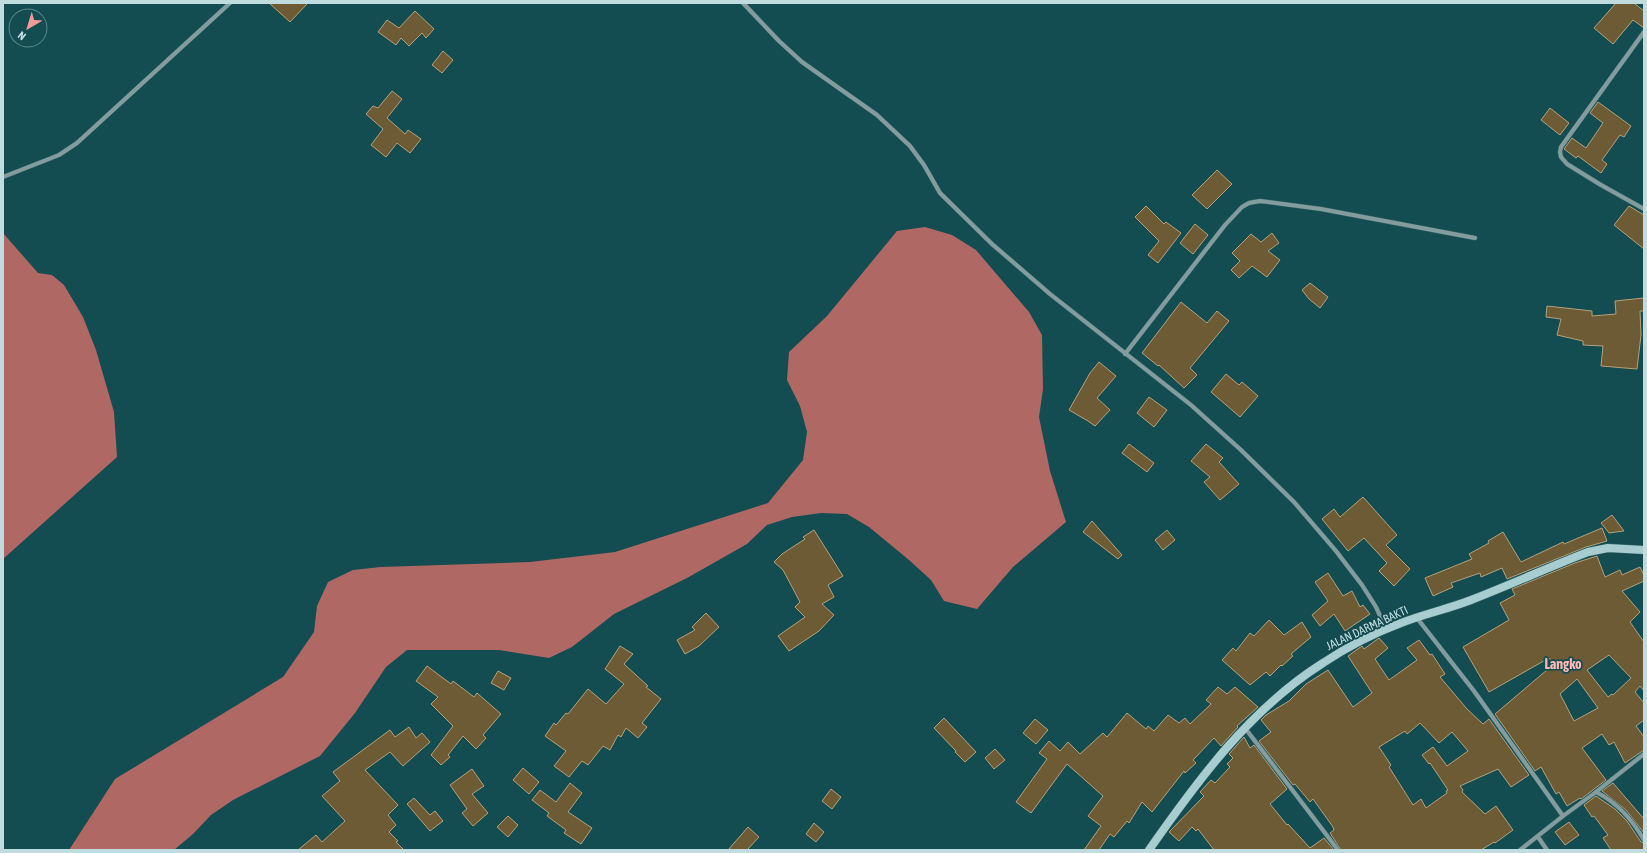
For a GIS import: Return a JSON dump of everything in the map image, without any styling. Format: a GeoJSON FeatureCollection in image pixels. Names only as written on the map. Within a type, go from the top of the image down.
{"type":"FeatureCollection","features":[{"type":"Feature","properties":{"kind":"street"},"geometry":{"type":"LineString","coordinates":[[3,177],[59,155],[77,143],[230,3]]}},
{"type":"Feature","properties":{"kind":"street"},"geometry":{"type":"LineString","coordinates":[[743,3],[779,41],[802,62],[877,115],[910,146],[924,165],[940,193],[972,225],[1050,294],[1191,406],[1241,450],[1294,502],[1362,585],[1376,607],[1386,629]]}},
{"type":"Feature","properties":{"kind":"street"},"geometry":{"type":"LineString","coordinates":[[1644,32],[1561,147],[1560,152],[1561,158],[1567,164],[1644,209]]}},
{"type":"Feature","properties":{"kind":"street"},"geometry":{"type":"LineString","coordinates":[[1125,354],[1224,225],[1242,207],[1249,203],[1260,201],[1321,209],[1475,238]]}},
{"type":"Feature","properties":{"kind":"street","name":"JALAN DARMA BAKTI"},"geometry":{"type":"LineString","coordinates":[[1149,850],[1209,768],[1245,728],[1290,686],[1352,645],[1386,629],[1470,600],[1588,552],[1608,548],[1644,550]]}},
{"type":"Feature","properties":{"kind":"street"},"geometry":{"type":"LineString","coordinates":[[1416,618],[1474,691],[1563,816]]}},
{"type":"Feature","properties":{"kind":"street"},"geometry":{"type":"LineString","coordinates":[[1245,728],[1338,850]]}},
{"type":"Feature","properties":{"kind":"street"},"geometry":{"type":"LineString","coordinates":[[1520,850],[1644,754]]}},
{"type":"Feature","properties":{"kind":"street"},"geometry":{"type":"LineString","coordinates":[[1596,792],[1612,801],[1625,812],[1644,840]]}},
{"type":"Feature","properties":{"kind":"street"},"geometry":{"type":"LineString","coordinates":[[1538,837],[1547,850]]}},
{"type":"Feature","properties":{"kind":"shaded area"},"geometry":{"type":"Polygon","coordinates":[[[925,227],[952,235],[976,250],[1029,312],[1042,335],[1043,389],[1039,417],[1050,471],[1066,522],[1013,567],[977,609],[944,601],[931,580],[909,560],[869,527],[847,514],[821,513],[792,517],[767,525],[747,544],[687,578],[614,614],[572,647],[549,658],[499,650],[407,650],[386,667],[355,713],[320,756],[233,800],[211,815],[193,834],[174,850],[69,850],[115,779],[283,677],[314,632],[317,606],[328,582],[353,570],[381,567],[530,562],[615,552],[768,503],[803,460],[807,432],[800,406],[787,380],[789,352],[827,316],[897,231],[925,227]]]}},
{"type":"Feature","properties":{"kind":"shaded area"},"geometry":{"type":"Polygon","coordinates":[[[3,233],[38,273],[52,275],[64,285],[83,317],[96,350],[114,412],[117,457],[3,559],[3,233]]]}},
{"type":"Feature","properties":{"kind":"building"},"geometry":{"type":"Polygon","coordinates":[[[269,3],[308,3],[290,22],[269,3]]]}},
{"type":"Feature","properties":{"kind":"building"},"geometry":{"type":"Polygon","coordinates":[[[1616,3],[1634,3],[1644,11],[1644,28],[1633,20],[1613,44],[1594,28],[1616,3]]]}},
{"type":"Feature","properties":{"kind":"building"},"geometry":{"type":"Polygon","coordinates":[[[415,11],[434,29],[426,38],[422,33],[409,46],[401,38],[396,45],[378,32],[387,20],[399,28],[415,11]]]}},
{"type":"Feature","properties":{"kind":"building"},"geometry":{"type":"Polygon","coordinates":[[[443,51],[453,60],[442,73],[432,65],[443,51]]]}},
{"type":"Feature","properties":{"kind":"building"},"geometry":{"type":"Polygon","coordinates":[[[392,91],[402,99],[387,118],[405,134],[408,130],[421,139],[410,153],[397,143],[386,157],[371,145],[383,129],[366,114],[373,106],[378,108],[392,91]]]}},
{"type":"Feature","properties":{"kind":"building"},"geometry":{"type":"Polygon","coordinates":[[[1598,102],[1631,126],[1624,137],[1620,135],[1602,160],[1607,164],[1601,173],[1578,156],[1576,158],[1564,149],[1572,138],[1586,148],[1603,123],[1590,113],[1598,102]]]}},
{"type":"Feature","properties":{"kind":"building"},"geometry":{"type":"Polygon","coordinates":[[[1550,108],[1569,123],[1560,135],[1541,120],[1550,108]]]}},
{"type":"Feature","properties":{"kind":"building"},"geometry":{"type":"Polygon","coordinates":[[[1217,170],[1232,184],[1207,209],[1192,195],[1217,170]]]}},
{"type":"Feature","properties":{"kind":"building"},"geometry":{"type":"Polygon","coordinates":[[[1146,206],[1164,224],[1166,222],[1181,233],[1158,263],[1148,255],[1159,241],[1135,217],[1146,206]]]}},
{"type":"Feature","properties":{"kind":"building"},"geometry":{"type":"Polygon","coordinates":[[[1629,206],[1644,215],[1644,249],[1614,225],[1629,206]]]}},
{"type":"Feature","properties":{"kind":"building"},"geometry":{"type":"Polygon","coordinates":[[[1195,224],[1208,235],[1193,254],[1180,243],[1195,224]]]}},
{"type":"Feature","properties":{"kind":"building"},"geometry":{"type":"Polygon","coordinates":[[[1272,233],[1279,243],[1268,251],[1280,260],[1267,277],[1252,266],[1239,278],[1231,270],[1240,261],[1232,253],[1251,234],[1261,242],[1272,233]]]}},
{"type":"Feature","properties":{"kind":"building"},"geometry":{"type":"Polygon","coordinates":[[[1310,283],[1328,297],[1320,308],[1309,299],[1302,290],[1310,283]]]}},
{"type":"Feature","properties":{"kind":"building"},"geometry":{"type":"Polygon","coordinates":[[[1644,298],[1644,311],[1640,311],[1641,335],[1637,369],[1601,366],[1603,346],[1583,345],[1583,341],[1557,335],[1561,319],[1546,317],[1547,306],[1592,311],[1592,316],[1616,314],[1615,301],[1644,298]]]}},
{"type":"Feature","properties":{"kind":"building"},"geometry":{"type":"Polygon","coordinates":[[[1181,302],[1207,323],[1217,311],[1229,321],[1190,368],[1197,375],[1184,388],[1159,365],[1158,366],[1142,353],[1181,302]]]}},
{"type":"Feature","properties":{"kind":"building"},"geometry":{"type":"Polygon","coordinates":[[[1099,362],[1116,376],[1097,398],[1110,410],[1095,426],[1069,410],[1090,373],[1099,362]]]}},
{"type":"Feature","properties":{"kind":"building"},"geometry":{"type":"Polygon","coordinates":[[[1226,374],[1239,385],[1242,382],[1258,396],[1240,417],[1211,392],[1226,374]]]}},
{"type":"Feature","properties":{"kind":"building"},"geometry":{"type":"Polygon","coordinates":[[[1149,397],[1167,410],[1154,427],[1137,413],[1149,397]]]}},
{"type":"Feature","properties":{"kind":"building"},"geometry":{"type":"Polygon","coordinates":[[[1129,444],[1154,463],[1147,472],[1122,453],[1129,444]]]}},
{"type":"Feature","properties":{"kind":"building"},"geometry":{"type":"Polygon","coordinates":[[[1206,444],[1223,458],[1219,462],[1239,484],[1220,500],[1204,482],[1210,477],[1191,461],[1206,444]]]}},
{"type":"Feature","properties":{"kind":"building"},"geometry":{"type":"Polygon","coordinates":[[[1363,497],[1397,535],[1386,545],[1410,569],[1394,586],[1379,571],[1387,563],[1364,538],[1348,551],[1322,519],[1334,509],[1340,517],[1363,497]]]}},
{"type":"Feature","properties":{"kind":"building"},"geometry":{"type":"Polygon","coordinates":[[[1612,515],[1624,531],[1609,533],[1601,523],[1612,515]]]}},
{"type":"Feature","properties":{"kind":"building"},"geometry":{"type":"Polygon","coordinates":[[[1092,521],[1122,555],[1118,559],[1083,532],[1092,521]]]}},
{"type":"Feature","properties":{"kind":"building"},"geometry":{"type":"Polygon","coordinates":[[[1602,528],[1607,541],[1586,547],[1507,579],[1502,568],[1481,577],[1480,573],[1451,583],[1453,587],[1433,596],[1425,578],[1472,559],[1469,554],[1489,543],[1488,541],[1503,532],[1521,562],[1563,542],[1564,544],[1602,528]]]}},
{"type":"Feature","properties":{"kind":"building"},"geometry":{"type":"Polygon","coordinates":[[[814,530],[843,576],[828,585],[834,597],[822,604],[834,615],[819,631],[789,651],[778,636],[805,617],[795,607],[800,602],[783,570],[774,562],[782,554],[805,539],[803,537],[814,530]]]}},
{"type":"Feature","properties":{"kind":"building"},"geometry":{"type":"Polygon","coordinates":[[[1167,530],[1175,540],[1163,550],[1155,540],[1167,530]]]}},
{"type":"Feature","properties":{"kind":"building"},"geometry":{"type":"Polygon","coordinates":[[[1597,556],[1605,577],[1620,570],[1622,575],[1640,567],[1644,575],[1644,581],[1622,591],[1640,612],[1630,622],[1644,642],[1644,691],[1640,686],[1635,692],[1644,703],[1644,720],[1636,726],[1644,737],[1644,750],[1625,763],[1614,742],[1609,745],[1602,734],[1582,748],[1606,780],[1581,799],[1580,798],[1567,806],[1559,792],[1556,794],[1541,767],[1535,771],[1495,714],[1554,664],[1549,658],[1489,692],[1463,647],[1509,620],[1500,603],[1515,595],[1512,589],[1575,563],[1597,556]],[[1609,655],[1587,670],[1608,697],[1612,694],[1613,695],[1631,678],[1609,655]],[[1577,679],[1560,694],[1574,721],[1598,708],[1577,679]]]}},
{"type":"Feature","properties":{"kind":"building"},"geometry":{"type":"Polygon","coordinates":[[[1328,573],[1343,596],[1352,591],[1360,607],[1363,605],[1370,614],[1345,631],[1334,614],[1320,626],[1312,615],[1328,601],[1315,582],[1328,573]]]}},
{"type":"Feature","properties":{"kind":"building"},"geometry":{"type":"Polygon","coordinates":[[[706,613],[719,627],[699,646],[685,654],[677,640],[695,630],[692,627],[706,613]]]}},
{"type":"Feature","properties":{"kind":"building"},"geometry":{"type":"Polygon","coordinates":[[[1269,620],[1284,635],[1302,622],[1311,637],[1291,654],[1293,656],[1270,676],[1266,672],[1250,685],[1222,660],[1233,648],[1236,651],[1250,633],[1254,636],[1269,620]]]}},
{"type":"Feature","properties":{"kind":"building"},"geometry":{"type":"Polygon","coordinates":[[[1379,638],[1388,648],[1375,659],[1389,680],[1417,660],[1407,648],[1419,640],[1430,655],[1432,654],[1445,674],[1440,677],[1467,709],[1483,724],[1489,719],[1529,775],[1511,787],[1498,769],[1460,786],[1463,790],[1462,792],[1485,814],[1496,806],[1513,830],[1495,843],[1494,842],[1481,850],[1341,850],[1330,833],[1334,830],[1333,827],[1313,799],[1310,802],[1295,784],[1293,785],[1259,741],[1271,732],[1261,720],[1266,715],[1289,701],[1306,684],[1328,670],[1353,707],[1372,693],[1348,656],[1362,646],[1364,649],[1379,638]],[[1420,723],[1407,734],[1405,731],[1379,747],[1391,765],[1389,767],[1413,805],[1421,799],[1426,808],[1447,793],[1446,791],[1448,790],[1430,763],[1429,764],[1422,755],[1433,747],[1447,766],[1468,751],[1452,732],[1439,743],[1420,723]]]}},
{"type":"Feature","properties":{"kind":"building"},"geometry":{"type":"Polygon","coordinates":[[[620,646],[633,654],[624,664],[648,686],[646,687],[661,699],[642,723],[647,727],[638,738],[626,728],[621,737],[618,735],[610,750],[603,746],[588,765],[582,761],[569,777],[554,766],[566,751],[545,736],[554,723],[556,725],[566,713],[568,714],[588,689],[606,704],[624,684],[605,669],[620,646]]]}},
{"type":"Feature","properties":{"kind":"building"},"geometry":{"type":"Polygon","coordinates":[[[427,666],[451,684],[453,681],[474,697],[477,693],[501,714],[483,735],[486,738],[476,749],[463,736],[448,755],[450,757],[441,765],[431,755],[453,726],[431,704],[438,697],[416,681],[427,666]]]}},
{"type":"Feature","properties":{"kind":"building"},"geometry":{"type":"Polygon","coordinates":[[[498,671],[511,678],[504,690],[491,683],[498,671]]]}},
{"type":"Feature","properties":{"kind":"building"},"geometry":{"type":"Polygon","coordinates":[[[1218,687],[1227,694],[1235,687],[1258,707],[1237,726],[1238,727],[1221,746],[1214,738],[1193,760],[1196,763],[1185,773],[1184,771],[1152,812],[1142,802],[1129,823],[1127,821],[1114,837],[1110,834],[1099,850],[1084,850],[1101,826],[1088,816],[1103,796],[1067,764],[1031,813],[1016,802],[1047,759],[1039,753],[1049,741],[1060,751],[1068,742],[1080,754],[1103,733],[1107,737],[1127,713],[1146,729],[1148,726],[1154,731],[1168,715],[1179,723],[1185,718],[1190,724],[1211,704],[1206,700],[1218,687]]]}},
{"type":"Feature","properties":{"kind":"building"},"geometry":{"type":"Polygon","coordinates":[[[944,718],[976,752],[965,762],[934,728],[944,718]]]}},
{"type":"Feature","properties":{"kind":"building"},"geometry":{"type":"Polygon","coordinates":[[[1035,719],[1048,730],[1036,744],[1023,733],[1035,719]]]}},
{"type":"Feature","properties":{"kind":"building"},"geometry":{"type":"Polygon","coordinates":[[[409,727],[416,738],[422,733],[430,742],[403,766],[390,752],[365,770],[398,805],[388,815],[396,825],[389,832],[404,850],[298,850],[316,835],[322,842],[345,821],[322,796],[340,781],[333,772],[390,730],[395,737],[409,727]]]}},
{"type":"Feature","properties":{"kind":"building"},"geometry":{"type":"Polygon","coordinates":[[[1244,737],[1250,748],[1254,745],[1287,789],[1270,804],[1287,825],[1288,824],[1310,848],[1324,838],[1334,850],[1214,850],[1198,829],[1196,831],[1192,827],[1179,841],[1169,832],[1204,796],[1200,792],[1211,780],[1215,783],[1230,767],[1227,764],[1233,758],[1229,754],[1244,737]]]}},
{"type":"Feature","properties":{"kind":"building"},"geometry":{"type":"Polygon","coordinates":[[[995,749],[1005,760],[994,769],[985,758],[995,749]]]}},
{"type":"Feature","properties":{"kind":"building"},"geometry":{"type":"Polygon","coordinates":[[[523,768],[539,782],[529,794],[513,780],[523,768]]]}},
{"type":"Feature","properties":{"kind":"building"},"geometry":{"type":"Polygon","coordinates":[[[472,769],[484,786],[472,794],[488,813],[473,826],[462,813],[467,809],[450,785],[472,769]]]}},
{"type":"Feature","properties":{"kind":"building"},"geometry":{"type":"Polygon","coordinates":[[[570,783],[582,793],[568,812],[592,828],[581,844],[564,833],[566,830],[547,816],[549,813],[532,800],[540,790],[556,802],[570,783]]]}},
{"type":"Feature","properties":{"kind":"building"},"geometry":{"type":"Polygon","coordinates":[[[1613,783],[1644,819],[1644,833],[1626,810],[1602,791],[1613,783]]]}},
{"type":"Feature","properties":{"kind":"building"},"geometry":{"type":"Polygon","coordinates":[[[831,789],[841,797],[832,809],[822,801],[831,789]]]}},
{"type":"Feature","properties":{"kind":"building"},"geometry":{"type":"Polygon","coordinates":[[[1596,796],[1615,809],[1627,821],[1641,842],[1644,843],[1644,850],[1611,850],[1603,838],[1608,835],[1594,816],[1592,817],[1584,805],[1596,796]]]}},
{"type":"Feature","properties":{"kind":"building"},"geometry":{"type":"Polygon","coordinates":[[[414,798],[430,815],[435,811],[443,821],[430,831],[407,804],[414,798]]]}},
{"type":"Feature","properties":{"kind":"building"},"geometry":{"type":"Polygon","coordinates":[[[508,816],[518,825],[508,837],[497,827],[508,816]]]}},
{"type":"Feature","properties":{"kind":"building"},"geometry":{"type":"Polygon","coordinates":[[[1569,822],[1579,835],[1565,845],[1555,832],[1569,822]]]}},
{"type":"Feature","properties":{"kind":"building"},"geometry":{"type":"Polygon","coordinates":[[[814,823],[824,832],[816,842],[806,834],[814,823]]]}},
{"type":"Feature","properties":{"kind":"building"},"geometry":{"type":"Polygon","coordinates":[[[748,827],[759,837],[747,850],[728,850],[748,827]]]}},
{"type":"Feature","properties":{"kind":"district","name":"Langko"},"geometry":{"type":"Point","coordinates":[1563,664]}}]}
